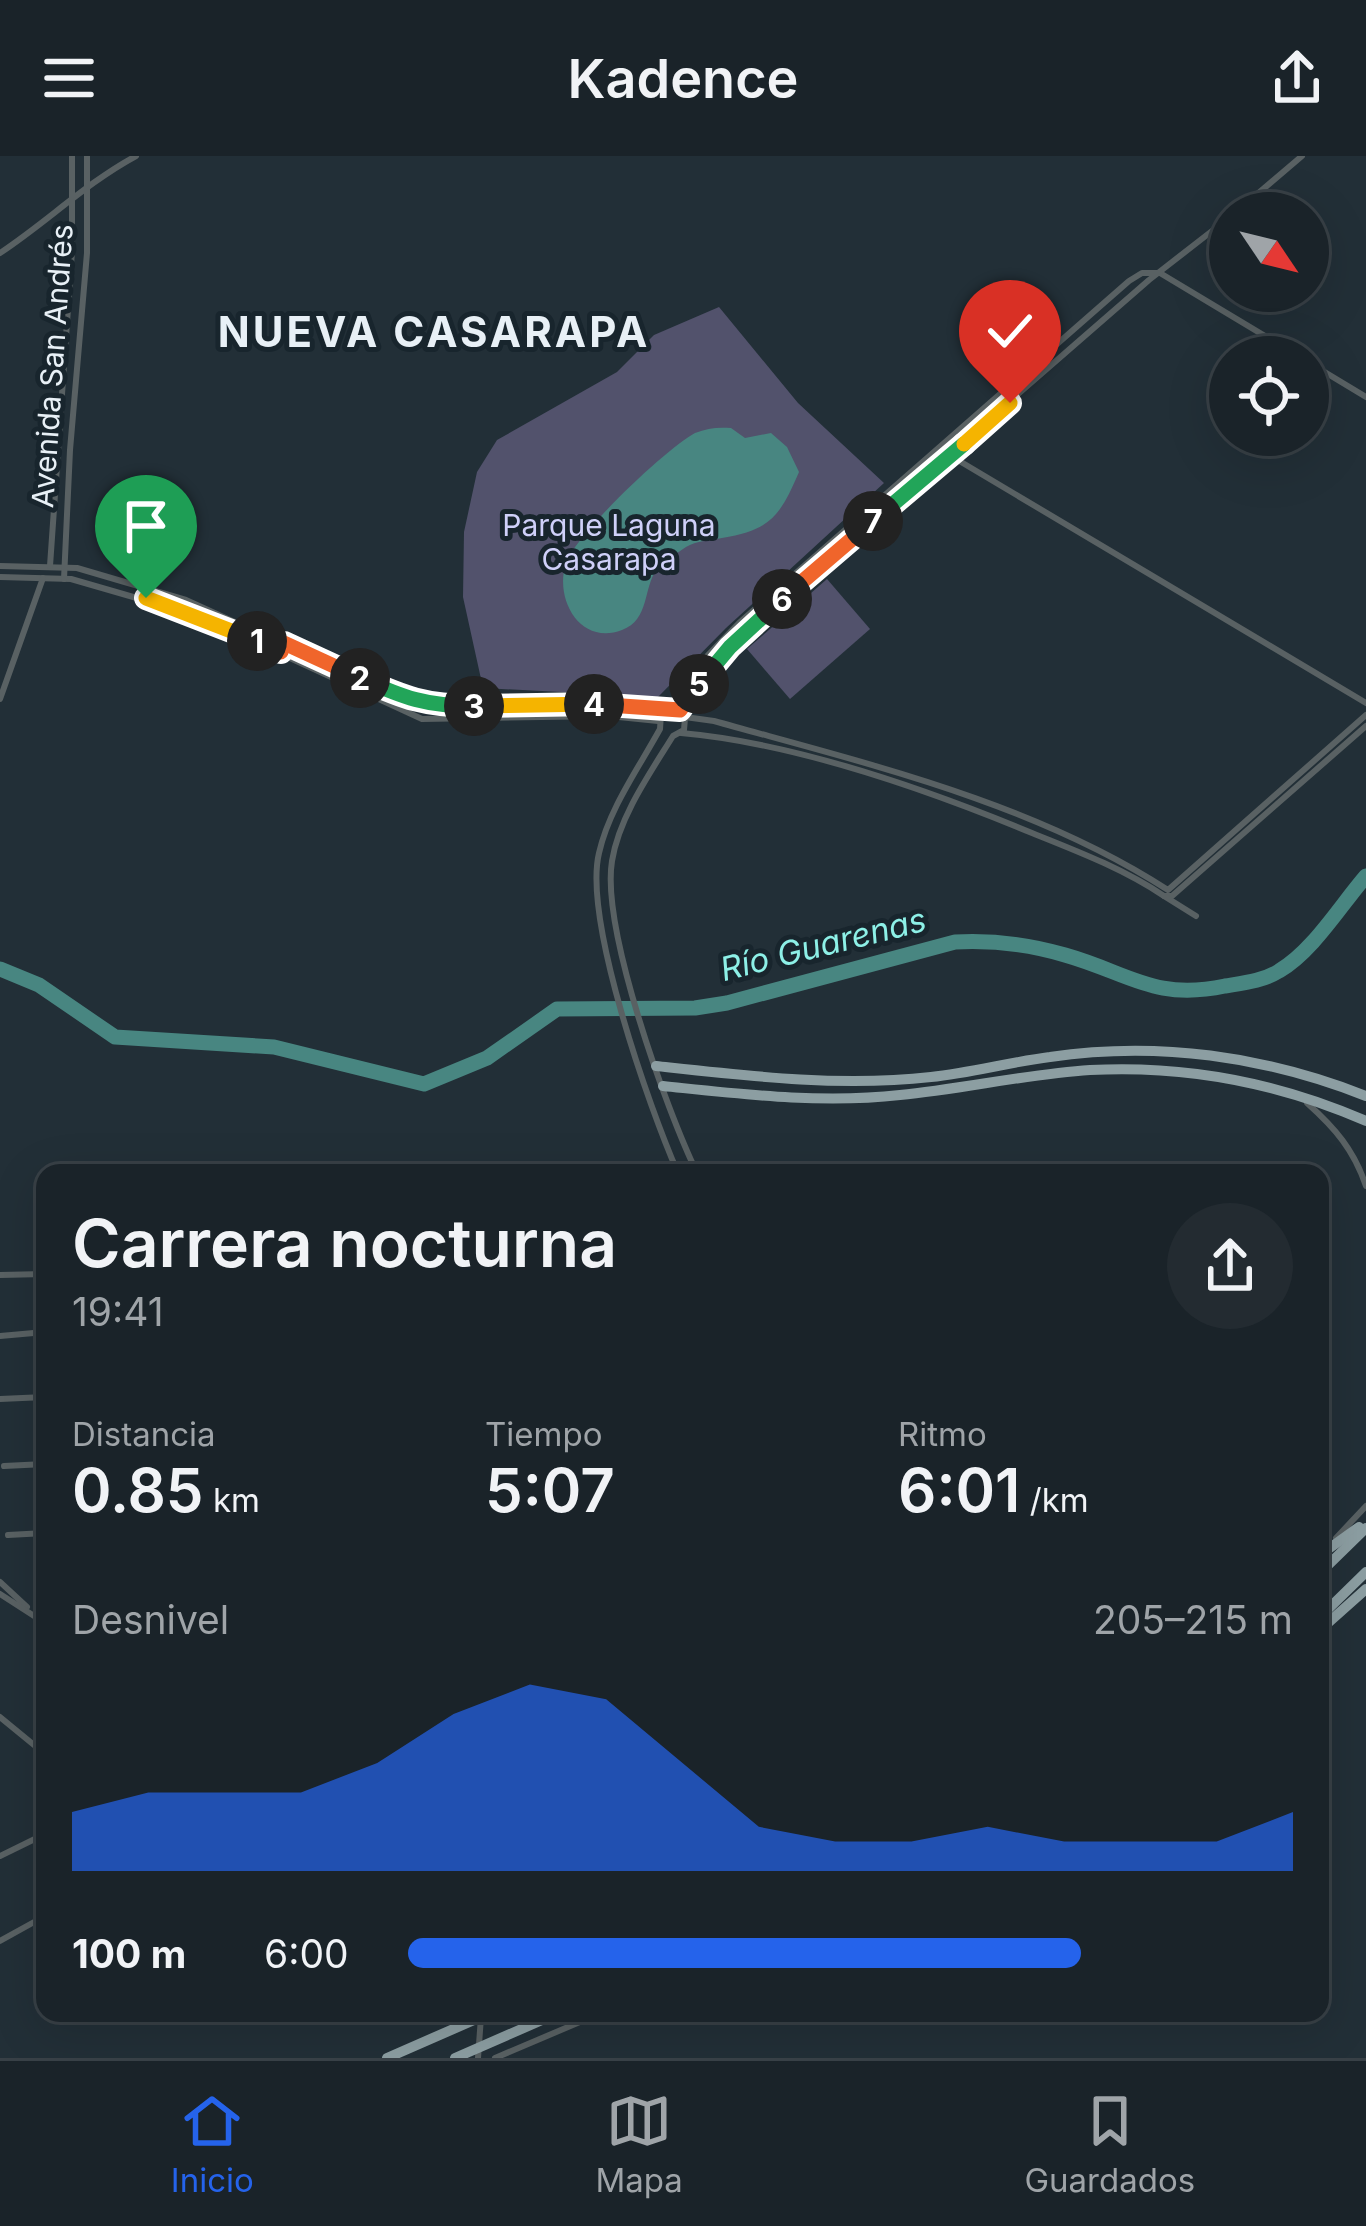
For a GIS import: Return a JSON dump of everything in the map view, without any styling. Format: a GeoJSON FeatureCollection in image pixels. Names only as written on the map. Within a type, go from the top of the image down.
{"type":"FeatureCollection","features":[{"type":"Feature","properties":{"kind":"highway"},"geometry":{"type":"LineString","coordinates":[[656,1066],[801,1082],[862,1082],[933,1077],[1052,1056],[1157,1051],[1233,1056],[1366,1096]]}},
{"type":"Feature","properties":{"kind":"highway"},"geometry":{"type":"LineString","coordinates":[[663,1086],[766,1096],[897,1096],[1088,1070],[1151,1069],[1242,1079],[1366,1121]]}},
{"type":"Feature","properties":{"kind":"highway"},"geometry":{"type":"LineString","coordinates":[[1329,1549],[1366,1525]]}},
{"type":"Feature","properties":{"kind":"highway"},"geometry":{"type":"LineString","coordinates":[[1329,1564],[1366,1525]]}},
{"type":"Feature","properties":{"kind":"highway"},"geometry":{"type":"LineString","coordinates":[[1329,1608],[1366,1572]]}},
{"type":"Feature","properties":{"kind":"highway"},"geometry":{"type":"LineString","coordinates":[[1329,1622],[1366,1589]]}},
{"type":"Feature","properties":{"kind":"highway"},"geometry":{"type":"LineString","coordinates":[[387,2058],[466,2022]]}},
{"type":"Feature","properties":{"kind":"highway"},"geometry":{"type":"LineString","coordinates":[[455,2058],[480,2052],[540,2022]]}},
{"type":"Feature","properties":{"kind":"street","name":"Avenida San Andrés"},"geometry":{"type":"LineString","coordinates":[[0,699],[50,566],[69,296],[72,156]]}},
{"type":"Feature","properties":{"kind":"street","name":"Avenida San Andrés"},"geometry":{"type":"LineString","coordinates":[[64,579],[86,253],[87,156]]}},
{"type":"Feature","properties":{"kind":"street"},"geometry":{"type":"LineString","coordinates":[[0,253],[88,183],[136,156]]}},
{"type":"Feature","properties":{"kind":"street"},"geometry":{"type":"LineString","coordinates":[[1260,192],[1302,156]]}},
{"type":"Feature","properties":{"kind":"street"},"geometry":{"type":"LineString","coordinates":[[675,1164],[629,1032],[595,892],[606,827],[659,725],[771,609],[1209,234]]}},
{"type":"Feature","properties":{"kind":"street"},"geometry":{"type":"LineString","coordinates":[[693,1164],[629,978],[613,908],[612,861],[618,835],[677,734],[675,712],[724,638],[1142,273],[1160,273],[1265,336]]}},
{"type":"Feature","properties":{"kind":"street"},"geometry":{"type":"LineString","coordinates":[[1329,375],[1366,397]]}},
{"type":"Feature","properties":{"kind":"street"},"geometry":{"type":"LineString","coordinates":[[939,449],[1366,703]]}},
{"type":"Feature","properties":{"kind":"street"},"geometry":{"type":"LineString","coordinates":[[0,566],[64,567],[174,597],[282,647],[431,706],[578,703],[675,712],[714,721],[938,784],[1108,855],[1168,890],[1176,889],[1366,726]]}},
{"type":"Feature","properties":{"kind":"street"},"geometry":{"type":"LineString","coordinates":[[0,578],[88,582],[171,607],[282,647],[422,719],[608,716],[780,752],[953,800],[1082,853],[1196,916]]}},
{"type":"Feature","properties":{"kind":"street"},"geometry":{"type":"LineString","coordinates":[[171,607],[174,597]]}},
{"type":"Feature","properties":{"kind":"street"},"geometry":{"type":"LineString","coordinates":[[409,714],[411,701]]}},
{"type":"Feature","properties":{"kind":"street"},"geometry":{"type":"LineString","coordinates":[[1164,896],[1172,896],[1366,715]]}},
{"type":"Feature","properties":{"kind":"street"},"geometry":{"type":"LineString","coordinates":[[643,1079],[656,1066]]}},
{"type":"Feature","properties":{"kind":"street"},"geometry":{"type":"LineString","coordinates":[[643,1079],[663,1086]]}},
{"type":"Feature","properties":{"kind":"street"},"geometry":{"type":"LineString","coordinates":[[1300,1096],[1340,1133],[1366,1186]]}},
{"type":"Feature","properties":{"kind":"street"},"geometry":{"type":"LineString","coordinates":[[0,1275],[36,1274]]}},
{"type":"Feature","properties":{"kind":"street"},"geometry":{"type":"LineString","coordinates":[[0,1336],[36,1333]]}},
{"type":"Feature","properties":{"kind":"street"},"geometry":{"type":"LineString","coordinates":[[0,1399],[36,1397]]}},
{"type":"Feature","properties":{"kind":"street"},"geometry":{"type":"LineString","coordinates":[[4,1466],[36,1464]]}},
{"type":"Feature","properties":{"kind":"street"},"geometry":{"type":"LineString","coordinates":[[1329,1545],[1366,1506]]}},
{"type":"Feature","properties":{"kind":"street"},"geometry":{"type":"LineString","coordinates":[[8,1535],[36,1533]]}},
{"type":"Feature","properties":{"kind":"street"},"geometry":{"type":"LineString","coordinates":[[0,1582],[36,1612]]}},
{"type":"Feature","properties":{"kind":"street"},"geometry":{"type":"LineString","coordinates":[[0,1594],[36,1613]]}},
{"type":"Feature","properties":{"kind":"street"},"geometry":{"type":"LineString","coordinates":[[0,1717],[36,1747]]}},
{"type":"Feature","properties":{"kind":"street"},"geometry":{"type":"LineString","coordinates":[[0,1856],[36,1838]]}},
{"type":"Feature","properties":{"kind":"street"},"geometry":{"type":"LineString","coordinates":[[0,1941],[36,1921]]}},
{"type":"Feature","properties":{"kind":"street"},"geometry":{"type":"LineString","coordinates":[[480,2052],[483,2022]]}},
{"type":"Feature","properties":{"kind":"street"},"geometry":{"type":"LineString","coordinates":[[495,2058],[580,2022]]}},
{"type":"Feature","properties":{"kind":"green space","name":"Parque Laguna Casarapa"},"geometry":{"type":"Polygon","coordinates":[[[719,307],[798,403],[884,483],[658,697],[483,688],[463,597],[464,532],[477,472],[497,440],[617,372],[654,335],[719,307]]]}},
{"type":"Feature","properties":{"kind":"green space"},"geometry":{"type":"Polygon","coordinates":[[[827,579],[870,629],[790,699],[747,649],[827,579]]]}},
{"type":"Feature","properties":{"kind":"shaded area"},"geometry":{"type":"Polygon","coordinates":[[[731,428],[745,438],[771,433],[787,447],[799,472],[779,510],[752,530],[694,543],[667,560],[653,576],[642,611],[631,625],[607,633],[583,625],[567,604],[564,591],[566,563],[573,550],[624,492],[682,441],[704,430],[731,428]]]}},
{"type":"Feature","properties":{"kind":"waterway","name":"Río Guarenas"},"geometry":{"type":"LineString","coordinates":[[0,969],[39,985],[115,1037],[274,1047],[424,1084],[487,1058],[557,1009],[695,1008],[727,1003],[955,942],[1038,948],[1160,988],[1200,990],[1253,981],[1279,971],[1303,952],[1366,876]]}},
{"type":"Feature","properties":{"kind":"district","name":"NUEVA CASARAPA"},"geometry":{"type":"Point","coordinates":[434,332]}},
{"type":"Feature","properties":{"kind":"route"},"geometry":{"type":"LineString","coordinates":[[146,598],[281,652],[284,643],[431,706],[578,703],[680,710],[730,647],[1010,403]]}}]}
